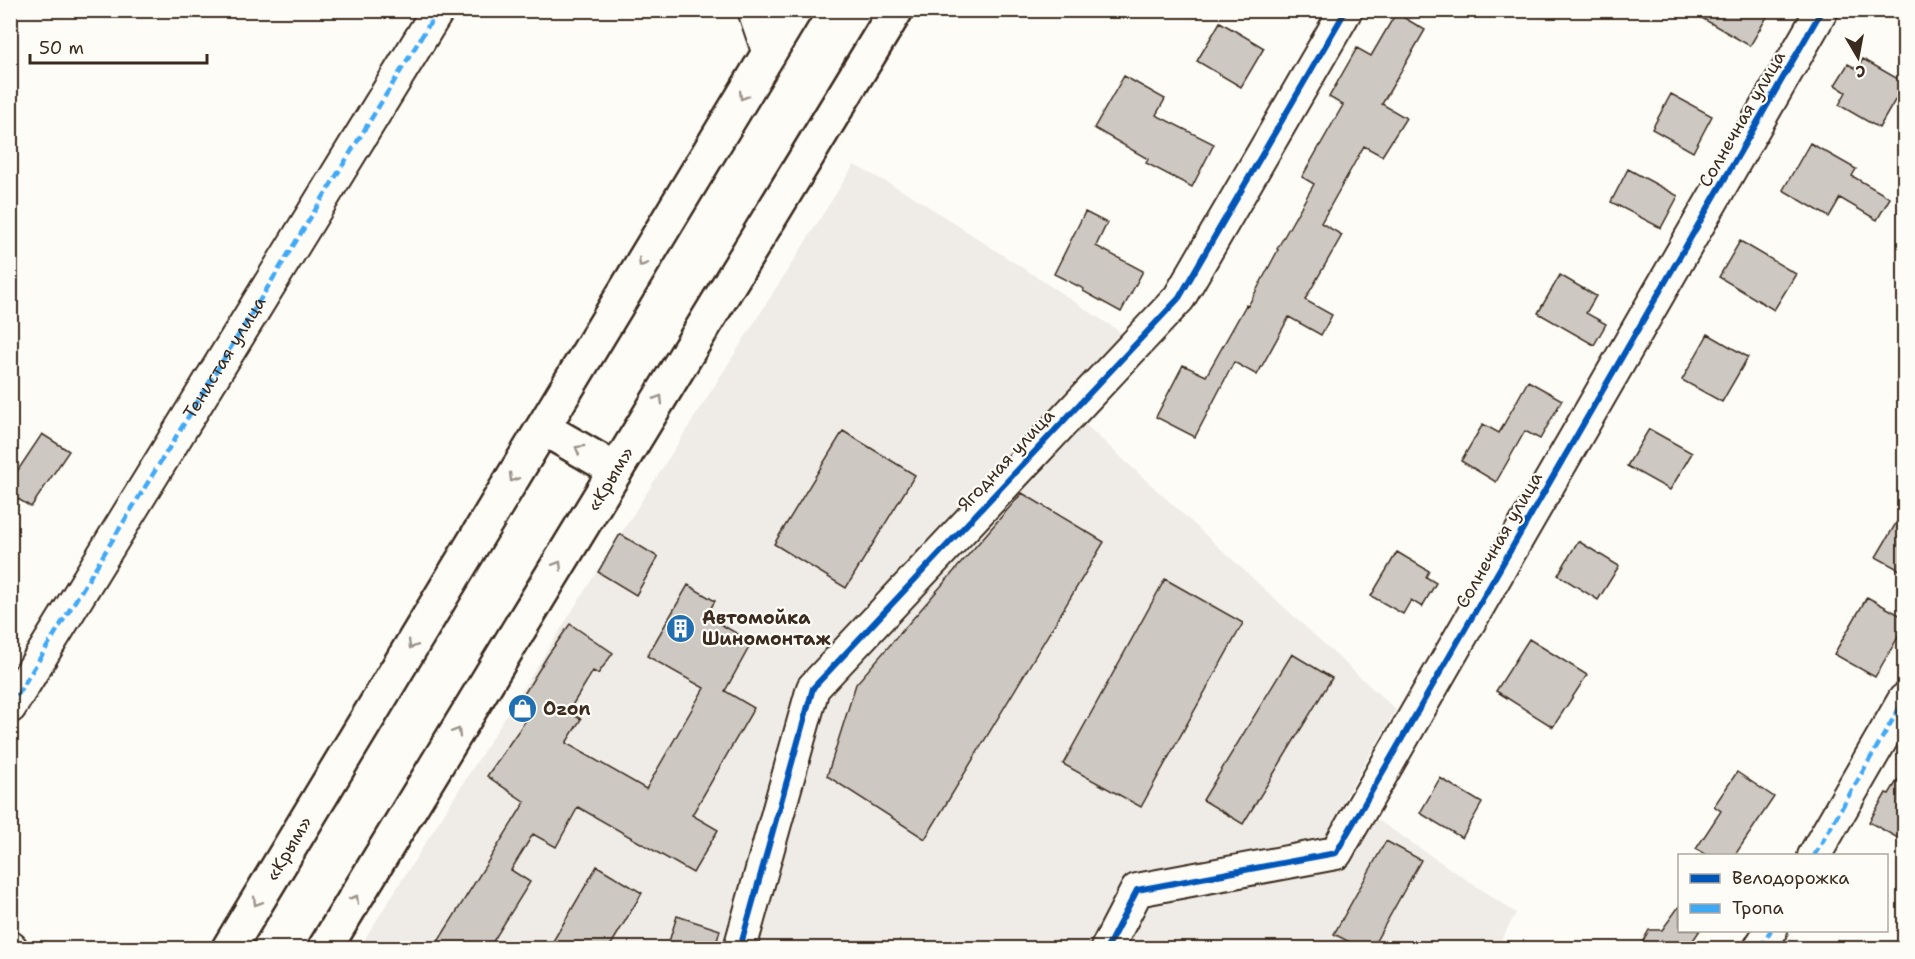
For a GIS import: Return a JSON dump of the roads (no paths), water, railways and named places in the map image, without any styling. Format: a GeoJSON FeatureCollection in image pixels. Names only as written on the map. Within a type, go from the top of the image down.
{"type":"FeatureCollection","features":[{"type":"Feature","properties":{"kind":"main road","name":"«Крым»"},"geometry":{"type":"LineString","coordinates":[[229,948],[795,10]]}},
{"type":"Feature","properties":{"kind":"main road","name":"«Крым»"},"geometry":{"type":"LineString","coordinates":[[325,948],[896,10]]}},
{"type":"Feature","properties":{"kind":"main road"},"geometry":{"type":"LineString","coordinates":[[543,428],[616,470]]}},
{"type":"Feature","properties":{"kind":"street","name":"Тенистая улица"},"geometry":{"type":"LineString","coordinates":[[10,707],[438,10]]}},
{"type":"Feature","properties":{"kind":"street"},"geometry":{"type":"LineString","coordinates":[[754,10],[769,54]]}},
{"type":"Feature","properties":{"kind":"street","name":"Ягодная улица"},"geometry":{"type":"LineString","coordinates":[[740,948],[813,688],[1179,298],[1346,10]]}},
{"type":"Feature","properties":{"kind":"street","name":"Солнечная улица"},"geometry":{"type":"LineString","coordinates":[[1107,948],[1137,890],[1336,853],[1822,10]]}},
{"type":"Feature","properties":{"kind":"street"},"geometry":{"type":"LineString","coordinates":[[1815,854],[1905,700]]}},
{"type":"Feature","properties":{"kind":"street"},"geometry":{"type":"LineString","coordinates":[[1760,948],[1770,932]]}},
{"type":"Feature","properties":{"kind":"place","name":"Автомойка Шиномонтаж"},"geometry":{"type":"Point","coordinates":[681,628]}},
{"type":"Feature","properties":{"kind":"place","name":"Ozon"},"geometry":{"type":"Point","coordinates":[522,709]}}]}
